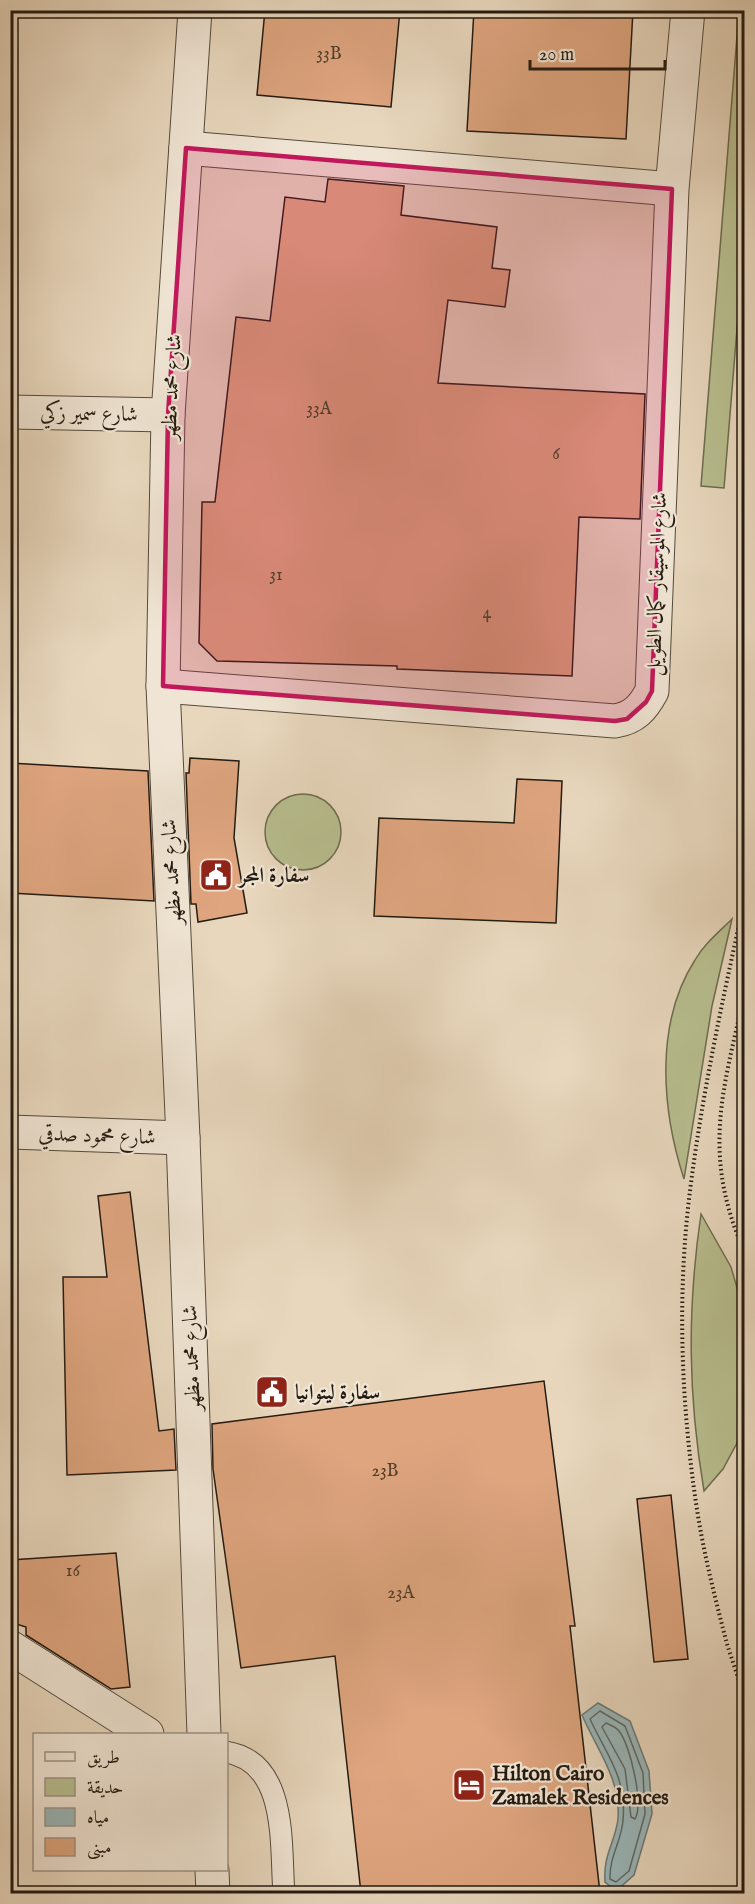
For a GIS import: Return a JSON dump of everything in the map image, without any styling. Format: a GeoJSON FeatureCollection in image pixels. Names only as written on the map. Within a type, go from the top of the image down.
{"type":"FeatureCollection","features":[{"type":"Feature","properties":{"kind":"street","name":"شارع محمد مظهر"},"geometry":{"type":"LineString","coordinates":[[195,10],[168,415],[163,686],[183,1138],[204,1733]]}},
{"type":"Feature","properties":{"kind":"street","name":"شارع الموسيقار كمال الطويل"},"geometry":{"type":"LineString","coordinates":[[163,686],[615,721],[627,719],[638,712],[652,691],[672,189],[688,10]]}},
{"type":"Feature","properties":{"kind":"street"},"geometry":{"type":"LineString","coordinates":[[186,148],[672,189]]}},
{"type":"Feature","properties":{"kind":"street","name":"شارع سمير زكي"},"geometry":{"type":"LineString","coordinates":[[10,412],[168,415]]}},
{"type":"Feature","properties":{"kind":"street","name":"شارع محمود صدقي"},"geometry":{"type":"LineString","coordinates":[[10,1132],[183,1138]]}},
{"type":"Feature","properties":{"kind":"street"},"geometry":{"type":"LineString","coordinates":[[10,1647],[145,1733]]}},
{"type":"Feature","properties":{"kind":"street"},"geometry":{"type":"LineString","coordinates":[[212,1871],[213,1893]]}},
{"type":"Feature","properties":{"kind":"lane"},"geometry":{"type":"LineString","coordinates":[[228,1752],[239,1754],[254,1764],[268,1780],[276,1801],[284,1893]]}},
{"type":"Feature","properties":{"kind":"path"},"geometry":{"type":"LineString","coordinates":[[744,317],[740,372],[744,427]]}},
{"type":"Feature","properties":{"kind":"path"},"geometry":{"type":"LineString","coordinates":[[744,902],[721,1008],[690,1193],[684,1272],[683,1350],[696,1503],[710,1576],[744,1701]]}},
{"type":"Feature","properties":{"kind":"path"},"geometry":{"type":"LineString","coordinates":[[744,996],[721,1097],[718,1134],[719,1164],[724,1194],[732,1224],[744,1251]]}},
{"type":"Feature","properties":{"kind":"path"},"geometry":{"type":"LineString","coordinates":[[744,1786],[740,1832],[744,1892]]}},
{"type":"Feature","properties":{"kind":"highlighted area"},"geometry":{"type":"Polygon","coordinates":[[[186,148],[672,189],[652,691],[646,702],[627,719],[615,721],[163,686],[168,415],[186,148]]]}},
{"type":"Feature","properties":{"kind":"green space"},"geometry":{"type":"Polygon","coordinates":[[[739,11],[744,11],[744,243],[724,488],[701,486],[739,11]]]}},
{"type":"Feature","properties":{"kind":"green space"},"geometry":{"type":"Polygon","coordinates":[[[303,794],[318,797],[330,805],[338,817],[341,832],[338,847],[330,859],[318,867],[303,870],[288,867],[276,859],[268,847],[265,832],[268,817],[276,805],[288,797],[303,794]]]}},
{"type":"Feature","properties":{"kind":"green space"},"geometry":{"type":"Polygon","coordinates":[[[732,919],[712,1006],[684,1179],[676,1153],[667,1097],[668,1039],[673,1012],[682,985],[695,960],[707,943],[732,919]]]}},
{"type":"Feature","properties":{"kind":"green space"},"geometry":{"type":"Polygon","coordinates":[[[701,1214],[731,1267],[744,1312],[744,1419],[737,1443],[723,1469],[704,1491],[695,1421],[691,1353],[693,1284],[701,1214]]]}},
{"type":"Feature","properties":{"kind":"water"},"geometry":{"type":"Polygon","coordinates":[[[598,1703],[630,1721],[649,1771],[652,1814],[634,1875],[616,1891],[605,1882],[605,1872],[607,1856],[618,1819],[616,1791],[607,1765],[582,1715],[598,1703]]]}},
{"type":"Feature","properties":{"kind":"building"},"geometry":{"type":"Polygon","coordinates":[[[265,10],[400,10],[391,107],[257,95],[265,10]]]}},
{"type":"Feature","properties":{"kind":"building"},"geometry":{"type":"Polygon","coordinates":[[[474,10],[633,10],[626,139],[467,131],[474,10]]]}},
{"type":"Feature","properties":{"kind":"building"},"geometry":{"type":"Polygon","coordinates":[[[328,179],[404,186],[401,215],[497,227],[492,268],[510,270],[505,307],[448,300],[438,383],[645,394],[640,519],[579,517],[572,676],[397,669],[397,666],[217,661],[199,643],[202,502],[215,502],[236,317],[270,321],[285,197],[325,202],[328,179]]]}},
{"type":"Feature","properties":{"kind":"building","name":"سفارة المجر"},"geometry":{"type":"Polygon","coordinates":[[[190,758],[239,761],[234,838],[247,913],[198,922],[196,904],[191,904],[186,773],[189,773],[190,758]]]}},
{"type":"Feature","properties":{"kind":"building"},"geometry":{"type":"Polygon","coordinates":[[[10,763],[148,771],[154,901],[10,893],[10,763]]]}},
{"type":"Feature","properties":{"kind":"building"},"geometry":{"type":"Polygon","coordinates":[[[517,779],[562,781],[556,923],[374,916],[379,818],[514,823],[517,779]]]}},
{"type":"Feature","properties":{"kind":"building"},"geometry":{"type":"Polygon","coordinates":[[[130,1192],[159,1431],[174,1429],[176,1470],[67,1475],[63,1277],[107,1277],[98,1196],[130,1192]]]}},
{"type":"Feature","properties":{"kind":"building"},"geometry":{"type":"Polygon","coordinates":[[[544,1381],[575,1626],[570,1626],[600,1893],[361,1893],[335,1656],[241,1668],[213,1469],[212,1424],[544,1381]]]}},
{"type":"Feature","properties":{"kind":"building"},"geometry":{"type":"Polygon","coordinates":[[[671,1495],[688,1659],[654,1662],[637,1499],[671,1495]]]}},
{"type":"Feature","properties":{"kind":"building"},"geometry":{"type":"Polygon","coordinates":[[[116,1553],[130,1687],[111,1689],[26,1635],[26,1627],[10,1622],[10,1560],[116,1553]]]}},
{"type":"Feature","properties":{"kind":"place","name":"سفارة المجر"},"geometry":{"type":"Point","coordinates":[216,875]}},
{"type":"Feature","properties":{"kind":"place","name":"سفارة ليتوانيا"},"geometry":{"type":"Point","coordinates":[272,1392]}},
{"type":"Feature","properties":{"kind":"place","name":"Hilton Cairo Zamalek Residences"},"geometry":{"type":"Point","coordinates":[469,1785]}}]}
